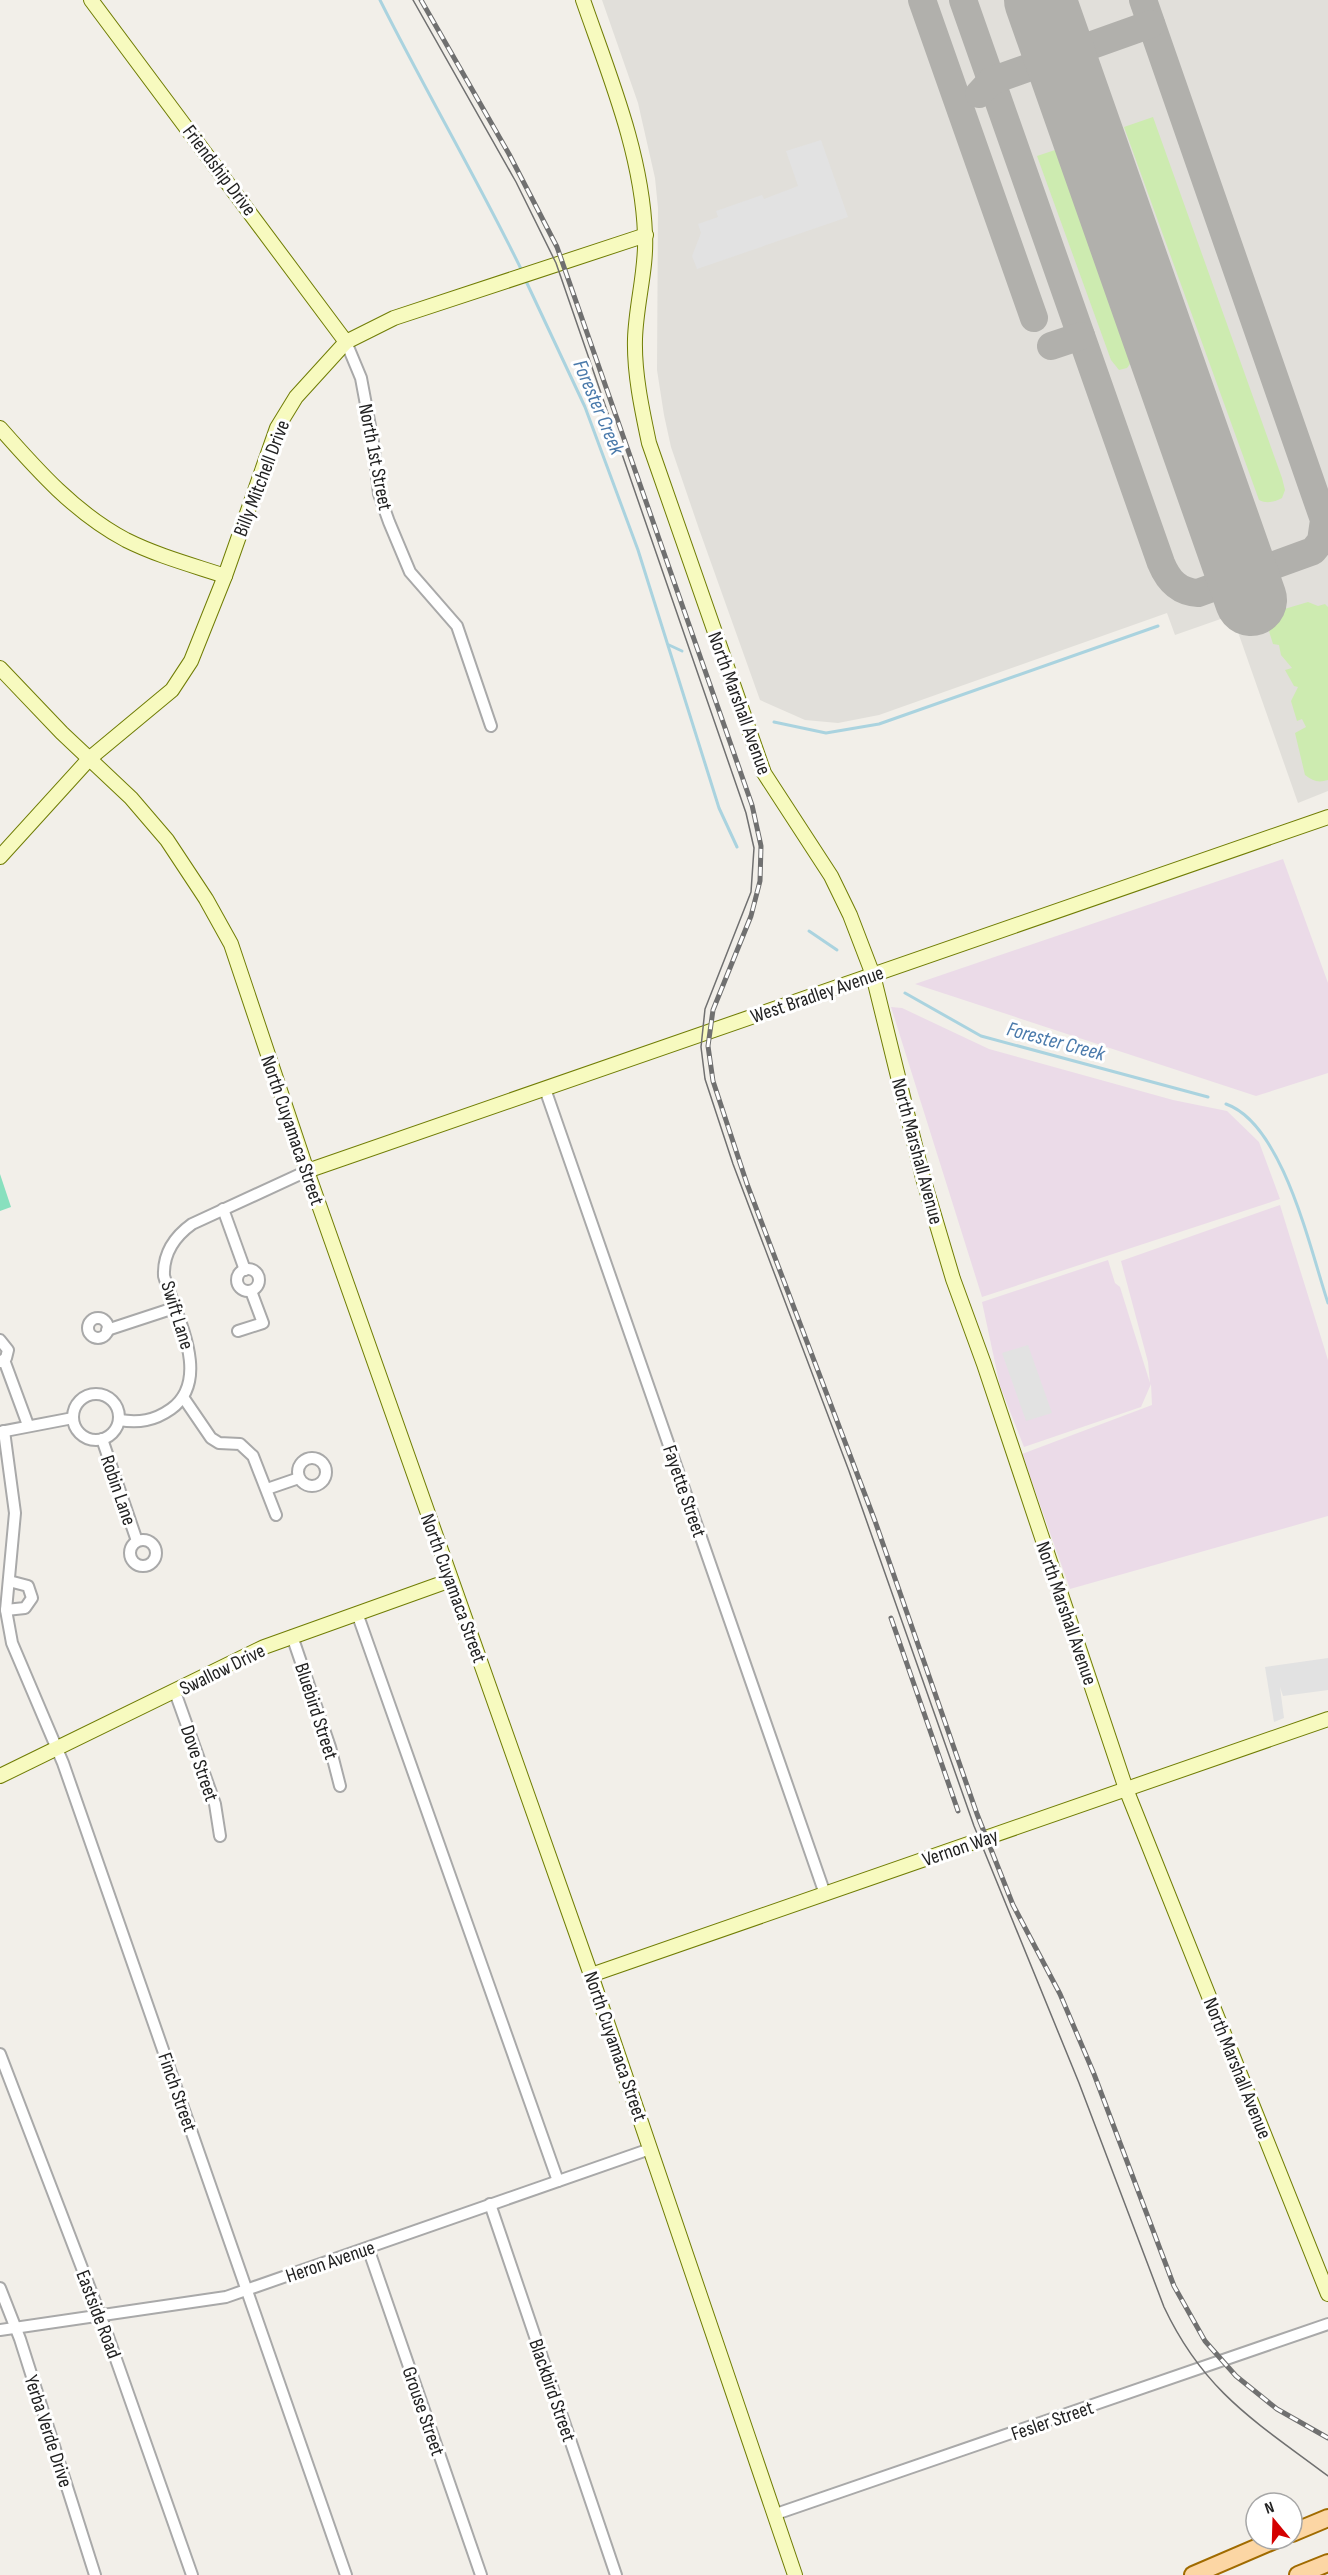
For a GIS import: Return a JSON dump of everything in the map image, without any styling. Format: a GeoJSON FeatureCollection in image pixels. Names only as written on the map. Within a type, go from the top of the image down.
{"type":"FeatureCollection","features":[{"type":"Feature","properties":{"kind":"main road","name":"Friendship Drive"},"geometry":{"type":"LineString","coordinates":[[91,0],[346,342]]}},
{"type":"Feature","properties":{"kind":"main road","name":"North Marshall Avenue"},"geometry":{"type":"LineString","coordinates":[[583,0],[627,130],[646,235],[635,340],[641,407],[649,443],[764,773],[831,876],[850,915],[873,975],[923,1178],[953,1279],[982,1358],[1126,1789],[1328,2294]]}},
{"type":"Feature","properties":{"kind":"main road","name":"Billy Mitchell Drive"},"geometry":{"type":"LineString","coordinates":[[0,857],[89,759],[172,690],[191,661],[225,576],[277,428],[296,397],[346,342],[394,318],[646,235]]}},
{"type":"Feature","properties":{"kind":"main road"},"geometry":{"type":"LineString","coordinates":[[0,428],[42,477],[78,507],[125,539],[159,554],[225,576]]}},
{"type":"Feature","properties":{"kind":"main road","name":"North Cuyamaca Street"},"geometry":{"type":"LineString","coordinates":[[0,668],[130,798],[167,840],[206,899],[231,945],[307,1171],[591,1975],[776,2514],[791,2574]]}},
{"type":"Feature","properties":{"kind":"main road","name":"West Bradley Avenue"},"geometry":{"type":"LineString","coordinates":[[307,1171],[1328,817]]}},
{"type":"Feature","properties":{"kind":"main road","name":"Swallow Drive"},"geometry":{"type":"LineString","coordinates":[[0,1776],[264,1647],[451,1580]]}},
{"type":"Feature","properties":{"kind":"main road","name":"Vernon Way"},"geometry":{"type":"LineString","coordinates":[[591,1975],[1328,1719]]}},
{"type":"Feature","properties":{"kind":"main road"},"geometry":{"type":"LineString","coordinates":[[1304,2528],[1328,2518]]}},
{"type":"Feature","properties":{"kind":"main road"},"geometry":{"type":"LineString","coordinates":[[1193,2575],[1249,2551]]}},
{"type":"Feature","properties":{"kind":"main road"},"geometry":{"type":"LineString","coordinates":[[1298,2575],[1328,2563]]}},
{"type":"Feature","properties":{"kind":"street","name":"North 1st Street"},"geometry":{"type":"LineString","coordinates":[[346,342],[361,378],[373,442],[379,494],[389,522],[410,572],[457,626],[491,726]]}},
{"type":"Feature","properties":{"kind":"street","name":"Fayette Street"},"geometry":{"type":"LineString","coordinates":[[545,1089],[825,1894]]}},
{"type":"Feature","properties":{"kind":"street","name":"Swift Lane"},"geometry":{"type":"LineString","coordinates":[[183,1397],[190,1380],[190,1349],[164,1276],[164,1264],[168,1250],[179,1234],[192,1224],[307,1171]]}},
{"type":"Feature","properties":{"kind":"street"},"geometry":{"type":"LineString","coordinates":[[223,1209],[245,1270],[254,1272],[258,1277],[257,1287],[251,1291],[263,1323],[238,1331]]}},
{"type":"Feature","properties":{"kind":"street"},"geometry":{"type":"LineString","coordinates":[[107,1330],[174,1308]]}},
{"type":"Feature","properties":{"kind":"street"},"geometry":{"type":"LineString","coordinates":[[0,1340],[8,1350],[2,1361],[28,1425]]}},
{"type":"Feature","properties":{"kind":"street"},"geometry":{"type":"LineString","coordinates":[[97,1394],[111,1400],[119,1413],[119,1420],[113,1432],[102,1439],[83,1436],[75,1426],[73,1418],[77,1405],[82,1399],[97,1394]]}},
{"type":"Feature","properties":{"kind":"street"},"geometry":{"type":"LineString","coordinates":[[119,1420],[149,1421],[161,1416],[183,1397],[211,1438],[219,1443],[240,1444],[253,1456],[276,1515]]}},
{"type":"Feature","properties":{"kind":"street"},"geometry":{"type":"LineString","coordinates":[[2,1431],[73,1418]]}},
{"type":"Feature","properties":{"kind":"street","name":"Finch Street"},"geometry":{"type":"LineString","coordinates":[[2,1431],[15,1513],[6,1610],[12,1643],[57,1749],[248,2289],[346,2575]]}},
{"type":"Feature","properties":{"kind":"street","name":"Robin Lane"},"geometry":{"type":"LineString","coordinates":[[102,1439],[137,1541]]}},
{"type":"Feature","properties":{"kind":"street"},"geometry":{"type":"LineString","coordinates":[[267,1489],[299,1478]]}},
{"type":"Feature","properties":{"kind":"street"},"geometry":{"type":"LineString","coordinates":[[6,1610],[25,1608],[33,1598],[28,1586],[9,1581]]}},
{"type":"Feature","properties":{"kind":"street"},"geometry":{"type":"LineString","coordinates":[[357,1612],[558,2181]]}},
{"type":"Feature","properties":{"kind":"street","name":"Bluebird Street"},"geometry":{"type":"LineString","coordinates":[[292,1636],[330,1748],[340,1785]]}},
{"type":"Feature","properties":{"kind":"street","name":"Dove Street"},"geometry":{"type":"LineString","coordinates":[[175,1692],[215,1804],[220,1836]]}},
{"type":"Feature","properties":{"kind":"street","name":"Eastside Road"},"geometry":{"type":"LineString","coordinates":[[0,2054],[101,2317],[192,2575]]}},
{"type":"Feature","properties":{"kind":"street","name":"Heron Avenue"},"geometry":{"type":"LineString","coordinates":[[0,2330],[226,2297],[650,2149]]}},
{"type":"Feature","properties":{"kind":"street","name":"Blackbird Street"},"geometry":{"type":"LineString","coordinates":[[490,2204],[616,2575]]}},
{"type":"Feature","properties":{"kind":"street","name":"Grouse Street"},"geometry":{"type":"LineString","coordinates":[[368,2248],[481,2575]]}},
{"type":"Feature","properties":{"kind":"street","name":"Yerba Verde Drive"},"geometry":{"type":"LineString","coordinates":[[0,2288],[95,2575]]}},
{"type":"Feature","properties":{"kind":"street","name":"Fesler Street"},"geometry":{"type":"LineString","coordinates":[[776,2514],[1328,2324]]}},
{"type":"Feature","properties":{"kind":"shaded area"},"geometry":{"type":"Polygon","coordinates":[[[602,0],[1328,0],[1328,791],[1298,803],[1232,615],[1175,635],[1167,613],[879,715],[838,723],[805,720],[760,700],[671,447],[657,370],[658,208],[655,178],[638,103],[602,0]]]}},
{"type":"Feature","properties":{"kind":"shaded area"},"geometry":{"type":"Polygon","coordinates":[[[821,140],[848,217],[697,269],[692,256],[701,233],[698,224],[718,217],[716,211],[762,195],[764,199],[798,186],[786,151],[821,140]]]}},
{"type":"Feature","properties":{"kind":"shaded area"},"geometry":{"type":"Polygon","coordinates":[[[1283,859],[1328,983],[1328,1073],[1256,1096],[915,984],[1283,859]]]}},
{"type":"Feature","properties":{"kind":"shaded area"},"geometry":{"type":"Polygon","coordinates":[[[891,1007],[902,1008],[989,1049],[1173,1100],[1227,1111],[1259,1142],[1280,1199],[982,1297],[891,1007]]]}},
{"type":"Feature","properties":{"kind":"shaded area"},"geometry":{"type":"Polygon","coordinates":[[[1280,1205],[1328,1360],[1328,1516],[1070,1589],[1022,1454],[1152,1405],[1151,1384],[1141,1407],[1024,1447],[1000,1386],[982,1302],[1108,1260],[1115,1283],[1120,1287],[1150,1383],[1148,1362],[1121,1261],[1280,1205]]]}},
{"type":"Feature","properties":{"kind":"shaded area"},"geometry":{"type":"Polygon","coordinates":[[[1028,1345],[1052,1413],[1026,1421],[1002,1353],[1028,1345]]]}},
{"type":"Feature","properties":{"kind":"shaded area"},"geometry":{"type":"Polygon","coordinates":[[[1328,1658],[1328,1690],[1283,1696],[1280,1687],[1284,1718],[1274,1722],[1265,1667],[1328,1658]]]}},
{"type":"Feature","properties":{"kind":"green space"},"geometry":{"type":"Polygon","coordinates":[[[1153,117],[1282,478],[1285,490],[1282,498],[1276,501],[1259,500],[1124,127],[1153,117]]]}},
{"type":"Feature","properties":{"kind":"green space"},"geometry":{"type":"Polygon","coordinates":[[[1058,149],[1129,354],[1130,364],[1127,368],[1119,370],[1111,360],[1037,156],[1058,149]]]}},
{"type":"Feature","properties":{"kind":"green space"},"geometry":{"type":"Polygon","coordinates":[[[1308,602],[1318,606],[1325,604],[1328,607],[1328,780],[1321,781],[1313,780],[1305,775],[1295,733],[1306,727],[1302,719],[1297,721],[1291,701],[1298,687],[1294,686],[1285,670],[1292,668],[1281,655],[1279,645],[1273,644],[1264,615],[1308,602]]]}},
{"type":"Feature","properties":{"kind":"green space"},"geometry":{"type":"Polygon","coordinates":[[[0,1174],[11,1207],[0,1211],[0,1174]]]}},
{"type":"Feature","properties":{"kind":"waterway","name":"Forester Creek"},"geometry":{"type":"LineString","coordinates":[[380,0],[523,273]]}},
{"type":"Feature","properties":{"kind":"waterway","name":"Forester Creek"},"geometry":{"type":"LineString","coordinates":[[525,279],[585,407],[638,550],[719,808],[737,847]]}},
{"type":"Feature","properties":{"kind":"waterway"},"geometry":{"type":"LineString","coordinates":[[774,722],[826,733],[879,724],[1158,626]]}},
{"type":"Feature","properties":{"kind":"waterway"},"geometry":{"type":"LineString","coordinates":[[669,645],[682,651]]}},
{"type":"Feature","properties":{"kind":"waterway","name":"Forester Creek"},"geometry":{"type":"LineString","coordinates":[[809,931],[837,950]]}},
{"type":"Feature","properties":{"kind":"waterway","name":"Forester Creek"},"geometry":{"type":"LineString","coordinates":[[905,993],[981,1036],[1208,1097]]}},
{"type":"Feature","properties":{"kind":"waterway","name":"Forester Creek"},"geometry":{"type":"LineString","coordinates":[[1226,1104],[1246,1116],[1263,1136],[1279,1162],[1303,1222],[1328,1303]]}},
{"type":"Feature","properties":{"kind":"taxiway"},"geometry":{"type":"LineString","coordinates":[[922,0],[1034,318]]}},
{"type":"Feature","properties":{"kind":"taxiway"},"geometry":{"type":"LineString","coordinates":[[963,0],[1161,563],[1167,575],[1179,588],[1198,593],[1313,551],[1321,541],[1324,520],[1143,0]]}},
{"type":"Feature","properties":{"kind":"taxiway"},"geometry":{"type":"LineString","coordinates":[[979,94],[991,81],[1151,24]]}},
{"type":"Feature","properties":{"kind":"taxiway"},"geometry":{"type":"LineString","coordinates":[[1051,346],[1081,336]]}},
{"type":"Feature","properties":{"kind":"runway"},"geometry":{"type":"LineString","coordinates":[[1040,0],[1251,600]]}},
{"type":"Feature","properties":{"kind":"tram line"},"geometry":{"type":"LineString","coordinates":[[413,0],[516,182],[556,263],[746,813],[754,848],[751,892],[705,1009],[701,1047],[705,1079],[733,1164],[849,1471],[974,1826],[1079,2083],[1164,2307],[1196,2362],[1214,2384],[1255,2421],[1328,2476]]}},
{"type":"Feature","properties":{"kind":"railway"},"geometry":{"type":"LineString","coordinates":[[421,0],[509,154],[557,247],[752,805],[761,846],[760,881],[751,916],[713,1010],[708,1046],[713,1081],[747,1184],[875,1521],[977,1814],[1013,1905],[1060,1994],[1094,2074],[1174,2286],[1205,2341],[1236,2376],[1277,2409],[1328,2438]]}},
{"type":"Feature","properties":{"kind":"railway"},"geometry":{"type":"LineString","coordinates":[[891,1618],[958,1811]]}}]}
